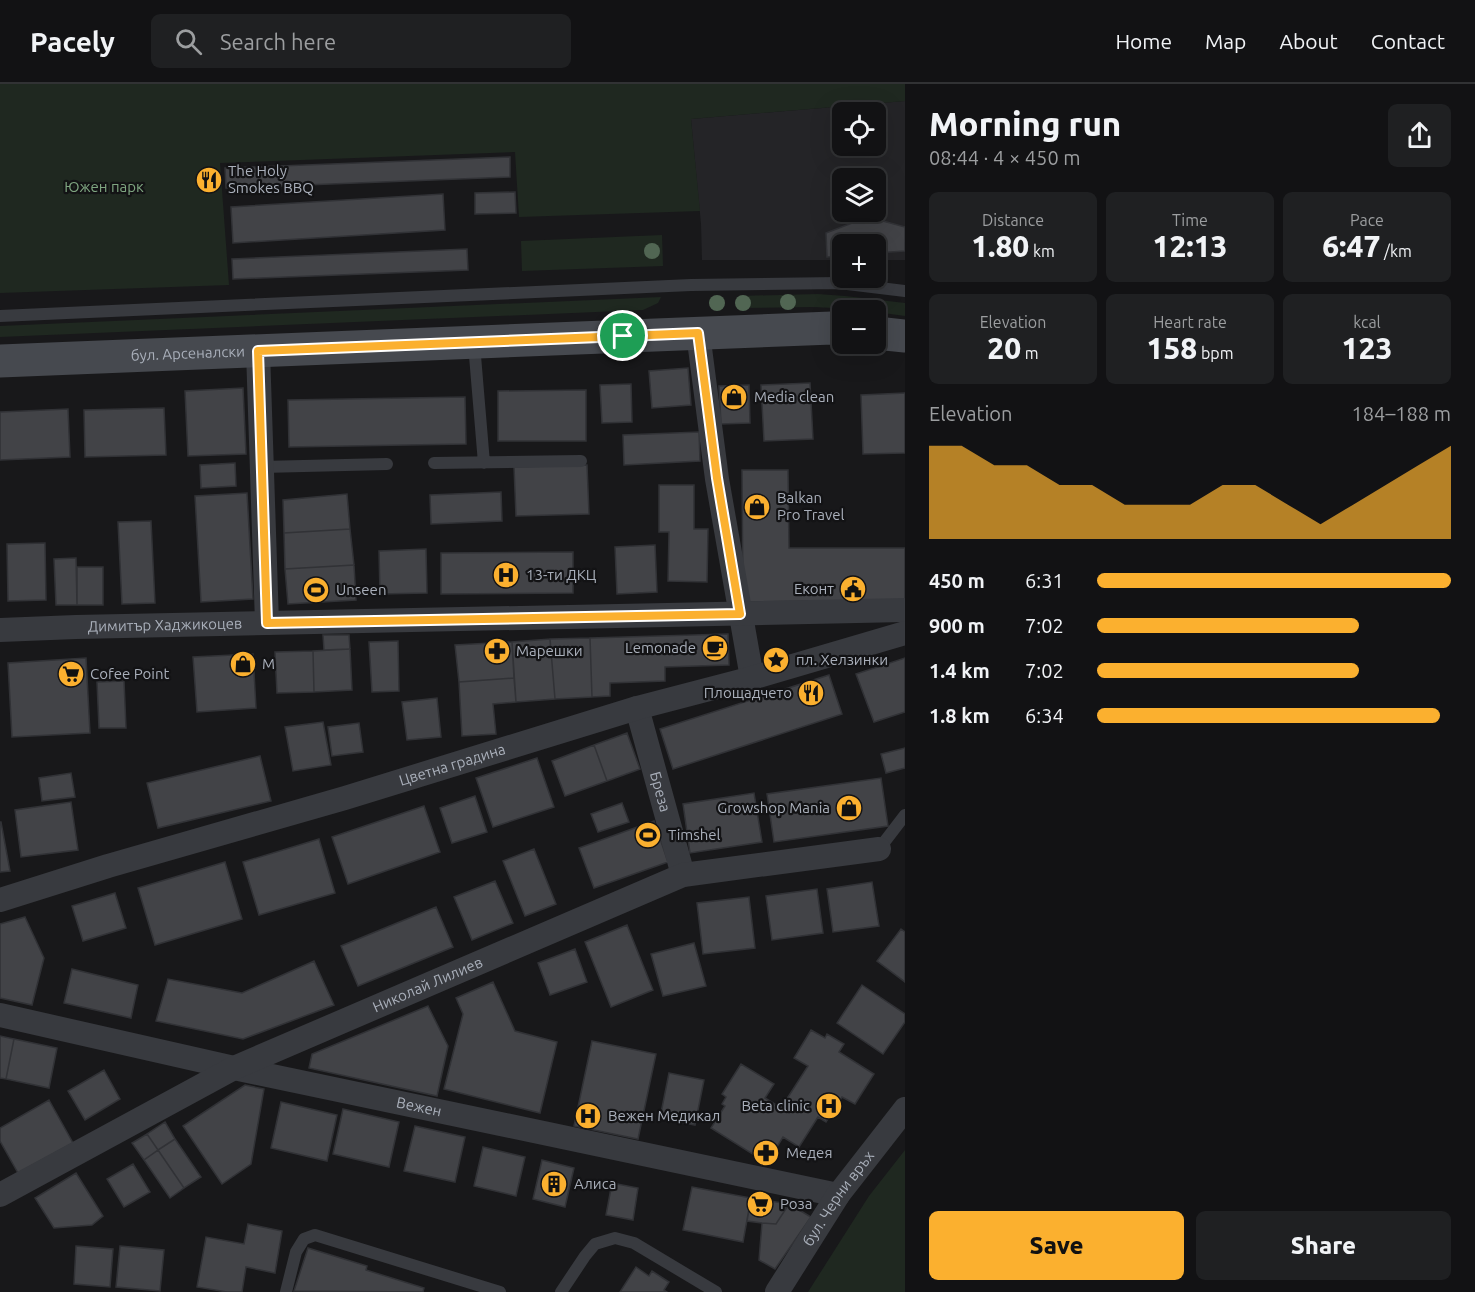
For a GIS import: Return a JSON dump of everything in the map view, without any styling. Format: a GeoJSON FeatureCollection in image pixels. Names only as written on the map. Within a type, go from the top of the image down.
{"type":"FeatureCollection","features":[{"type":"Feature","properties":{"kind":"street","name":"бул. Арсеналски"},"geometry":{"type":"LineString","coordinates":[[0,362],[832,328]]}},
{"type":"Feature","properties":{"kind":"street"},"geometry":{"type":"LineString","coordinates":[[698,333],[717,478],[752,678]]}},
{"type":"Feature","properties":{"kind":"street"},"geometry":{"type":"LineString","coordinates":[[886,334],[905,336]]}},
{"type":"Feature","properties":{"kind":"street"},"geometry":{"type":"LineString","coordinates":[[258,351],[267,623]]}},
{"type":"Feature","properties":{"kind":"street","name":"Димитър Хаджикоцев"},"geometry":{"type":"LineString","coordinates":[[0,630],[905,610]]}},
{"type":"Feature","properties":{"kind":"street","name":"Цветна градина"},"geometry":{"type":"LineString","coordinates":[[0,900],[345,798],[637,708],[752,678],[905,633]]}},
{"type":"Feature","properties":{"kind":"street","name":"Бреза"},"geometry":{"type":"LineString","coordinates":[[637,708],[683,875]]}},
{"type":"Feature","properties":{"kind":"street","name":"Николай Лилиев"},"geometry":{"type":"LineString","coordinates":[[0,1195],[234,1068],[683,875],[879,849]]}},
{"type":"Feature","properties":{"kind":"street","name":"Вежен"},"geometry":{"type":"LineString","coordinates":[[0,1015],[234,1068],[838,1195]]}},
{"type":"Feature","properties":{"kind":"street","name":"бул. Черни връх"},"geometry":{"type":"LineString","coordinates":[[777,1292],[838,1195],[905,1109]]}},
{"type":"Feature","properties":{"kind":"lane"},"geometry":{"type":"LineString","coordinates":[[0,316],[691,285],[839,283],[905,291]]}},
{"type":"Feature","properties":{"kind":"lane"},"geometry":{"type":"LineString","coordinates":[[474,343],[484,463]]}},
{"type":"Feature","properties":{"kind":"lane"},"geometry":{"type":"LineString","coordinates":[[434,463],[581,461]]}},
{"type":"Feature","properties":{"kind":"lane"},"geometry":{"type":"LineString","coordinates":[[262,467],[387,464]]}},
{"type":"Feature","properties":{"kind":"lane"},"geometry":{"type":"LineString","coordinates":[[879,849],[905,816]]}},
{"type":"Feature","properties":{"kind":"lane"},"geometry":{"type":"LineString","coordinates":[[286,1292],[296,1251],[304,1239],[315,1235],[500,1292]]}},
{"type":"Feature","properties":{"kind":"lane"},"geometry":{"type":"LineString","coordinates":[[561,1292],[595,1244],[615,1238],[634,1243],[716,1292]]}},
{"type":"Feature","properties":{"kind":"shaded area"},"geometry":{"type":"Polygon","coordinates":[[[905,101],[905,260],[886,260],[886,234],[832,234],[832,260],[702,260],[701,224],[691,119],[832,107],[832,156],[886,156],[886,103],[905,101]]]}},
{"type":"Feature","properties":{"kind":"green space","name":"Южен парк"},"geometry":{"type":"Polygon","coordinates":[[[0,84],[905,84],[905,101],[832,102],[832,107],[691,119],[700,211],[519,217],[515,152],[220,163],[229,285],[0,293],[0,84]]]}},
{"type":"Feature","properties":{"kind":"green space"},"geometry":{"type":"Polygon","coordinates":[[[662,235],[663,266],[522,271],[521,241],[662,235]]]}},
{"type":"Feature","properties":{"kind":"green space"},"geometry":{"type":"Polygon","coordinates":[[[818,294],[879,300],[832,300],[832,308],[740,308],[739,296],[818,294]]]}},
{"type":"Feature","properties":{"kind":"green space"},"geometry":{"type":"Polygon","coordinates":[[[661,297],[658,303],[643,310],[0,337],[0,326],[661,297]]]}},
{"type":"Feature","properties":{"kind":"green space"},"geometry":{"type":"Polygon","coordinates":[[[886,301],[905,303],[905,316],[886,313],[886,301]]]}},
{"type":"Feature","properties":{"kind":"green space"},"geometry":{"type":"Polygon","coordinates":[[[905,1150],[905,1292],[808,1292],[869,1196],[905,1150]]]}},
{"type":"Feature","properties":{"kind":"building"},"geometry":{"type":"Polygon","coordinates":[[[510,157],[510,177],[226,188],[225,168],[510,157]]]}},
{"type":"Feature","properties":{"kind":"building"},"geometry":{"type":"Polygon","coordinates":[[[515,192],[516,213],[475,214],[475,193],[515,192]]]}},
{"type":"Feature","properties":{"kind":"building"},"geometry":{"type":"Polygon","coordinates":[[[443,194],[445,230],[233,243],[231,207],[443,194]]]}},
{"type":"Feature","properties":{"kind":"building"},"geometry":{"type":"Polygon","coordinates":[[[886,222],[905,227],[905,251],[886,252],[886,234],[832,234],[832,257],[827,257],[826,233],[852,223],[886,222]]]}},
{"type":"Feature","properties":{"kind":"building"},"geometry":{"type":"Polygon","coordinates":[[[467,249],[468,270],[233,279],[232,259],[467,249]]]}},
{"type":"Feature","properties":{"kind":"building"},"geometry":{"type":"Polygon","coordinates":[[[688,368],[691,405],[652,408],[649,371],[688,368]]]}},
{"type":"Feature","properties":{"kind":"building"},"geometry":{"type":"Polygon","coordinates":[[[810,383],[813,439],[764,441],[761,385],[810,383]]]}},
{"type":"Feature","properties":{"kind":"building"},"geometry":{"type":"Polygon","coordinates":[[[631,384],[632,422],[602,423],[600,385],[631,384]]]}},
{"type":"Feature","properties":{"kind":"building"},"geometry":{"type":"Polygon","coordinates":[[[749,385],[750,423],[721,424],[719,386],[749,385]]]}},
{"type":"Feature","properties":{"kind":"building"},"geometry":{"type":"Polygon","coordinates":[[[243,388],[246,454],[188,456],[185,391],[243,388]]]}},
{"type":"Feature","properties":{"kind":"building"},"geometry":{"type":"Polygon","coordinates":[[[586,390],[586,441],[498,441],[498,391],[586,390]]]}},
{"type":"Feature","properties":{"kind":"building"},"geometry":{"type":"Polygon","coordinates":[[[905,393],[905,453],[863,454],[861,395],[905,393]]]}},
{"type":"Feature","properties":{"kind":"building"},"geometry":{"type":"Polygon","coordinates":[[[465,397],[466,444],[289,447],[288,400],[465,397]]]}},
{"type":"Feature","properties":{"kind":"building"},"geometry":{"type":"Polygon","coordinates":[[[164,408],[166,455],[85,457],[84,410],[164,408]]]}},
{"type":"Feature","properties":{"kind":"building"},"geometry":{"type":"Polygon","coordinates":[[[68,409],[70,457],[0,460],[0,412],[68,409]]]}},
{"type":"Feature","properties":{"kind":"building"},"geometry":{"type":"Polygon","coordinates":[[[699,432],[700,461],[624,465],[623,435],[699,432]]]}},
{"type":"Feature","properties":{"kind":"building"},"geometry":{"type":"Polygon","coordinates":[[[235,463],[236,486],[201,488],[200,465],[235,463]]]}},
{"type":"Feature","properties":{"kind":"building"},"geometry":{"type":"Polygon","coordinates":[[[587,465],[589,514],[516,516],[514,467],[587,465]]]}},
{"type":"Feature","properties":{"kind":"building"},"geometry":{"type":"Polygon","coordinates":[[[742,470],[788,470],[789,548],[905,548],[905,600],[743,602],[742,470]]]}},
{"type":"Feature","properties":{"kind":"building"},"geometry":{"type":"Polygon","coordinates":[[[659,485],[694,485],[694,529],[708,529],[707,582],[668,581],[669,532],[659,532],[659,485]]]}},
{"type":"Feature","properties":{"kind":"building"},"geometry":{"type":"Polygon","coordinates":[[[501,492],[502,521],[431,524],[430,495],[501,492]]]}},
{"type":"Feature","properties":{"kind":"building"},"geometry":{"type":"Polygon","coordinates":[[[247,493],[253,599],[201,602],[195,496],[247,493]]]}},
{"type":"Feature","properties":{"kind":"building"},"geometry":{"type":"Polygon","coordinates":[[[347,494],[350,529],[284,533],[283,500],[347,494]]]}},
{"type":"Feature","properties":{"kind":"building"},"geometry":{"type":"Polygon","coordinates":[[[151,521],[155,603],[122,604],[118,522],[151,521]]]}},
{"type":"Feature","properties":{"kind":"building"},"geometry":{"type":"Polygon","coordinates":[[[350,529],[354,565],[285,569],[284,533],[350,529]]]}},
{"type":"Feature","properties":{"kind":"building"},"geometry":{"type":"Polygon","coordinates":[[[45,543],[46,600],[8,601],[7,544],[45,543]]]}},
{"type":"Feature","properties":{"kind":"building"},"geometry":{"type":"Polygon","coordinates":[[[655,545],[657,592],[617,594],[615,547],[655,545]]]}},
{"type":"Feature","properties":{"kind":"building"},"geometry":{"type":"Polygon","coordinates":[[[426,549],[427,593],[380,594],[379,551],[426,549]]]}},
{"type":"Feature","properties":{"kind":"building"},"geometry":{"type":"Polygon","coordinates":[[[573,552],[573,593],[441,594],[441,553],[573,552]]]}},
{"type":"Feature","properties":{"kind":"building"},"geometry":{"type":"Polygon","coordinates":[[[76,558],[77,605],[56,605],[54,559],[76,558]]]}},
{"type":"Feature","properties":{"kind":"building"},"geometry":{"type":"Polygon","coordinates":[[[354,565],[356,600],[288,604],[285,569],[354,565]]]}},
{"type":"Feature","properties":{"kind":"building"},"geometry":{"type":"Polygon","coordinates":[[[77,567],[103,567],[103,605],[77,605],[77,567]]]}},
{"type":"Feature","properties":{"kind":"building"},"geometry":{"type":"Polygon","coordinates":[[[728,634],[729,665],[665,667],[665,681],[610,683],[610,696],[592,697],[590,638],[728,634]]]}},
{"type":"Feature","properties":{"kind":"building"},"geometry":{"type":"Polygon","coordinates":[[[323,635],[349,635],[350,649],[324,650],[323,635]]]}},
{"type":"Feature","properties":{"kind":"building"},"geometry":{"type":"Polygon","coordinates":[[[590,638],[592,697],[555,699],[550,639],[590,638]]]}},
{"type":"Feature","properties":{"kind":"building"},"geometry":{"type":"Polygon","coordinates":[[[550,639],[555,699],[516,702],[512,642],[550,639]]]}},
{"type":"Feature","properties":{"kind":"building"},"geometry":{"type":"Polygon","coordinates":[[[398,641],[399,691],[372,692],[369,642],[398,641]]]}},
{"type":"Feature","properties":{"kind":"building"},"geometry":{"type":"Polygon","coordinates":[[[512,642],[514,678],[459,682],[455,645],[512,642]]]}},
{"type":"Feature","properties":{"kind":"building"},"geometry":{"type":"Polygon","coordinates":[[[350,649],[352,690],[314,692],[313,651],[350,649]]]}},
{"type":"Feature","properties":{"kind":"building"},"geometry":{"type":"Polygon","coordinates":[[[313,651],[314,692],[277,693],[275,652],[313,651]]]}},
{"type":"Feature","properties":{"kind":"building"},"geometry":{"type":"Polygon","coordinates":[[[253,654],[256,708],[197,712],[193,657],[253,654]]]}},
{"type":"Feature","properties":{"kind":"building"},"geometry":{"type":"Polygon","coordinates":[[[86,658],[90,733],[12,737],[8,663],[86,658]]]}},
{"type":"Feature","properties":{"kind":"building"},"geometry":{"type":"Polygon","coordinates":[[[905,658],[905,712],[874,722],[856,674],[905,658]]]}},
{"type":"Feature","properties":{"kind":"building"},"geometry":{"type":"Polygon","coordinates":[[[829,675],[842,714],[673,769],[660,729],[829,675]]]}},
{"type":"Feature","properties":{"kind":"building"},"geometry":{"type":"Polygon","coordinates":[[[514,678],[516,702],[493,704],[496,734],[462,736],[459,682],[514,678]]]}},
{"type":"Feature","properties":{"kind":"building"},"geometry":{"type":"Polygon","coordinates":[[[124,681],[126,728],[99,728],[97,682],[124,681]]]}},
{"type":"Feature","properties":{"kind":"building"},"geometry":{"type":"Polygon","coordinates":[[[437,698],[441,737],[407,740],[402,702],[437,698]]]}},
{"type":"Feature","properties":{"kind":"building"},"geometry":{"type":"Polygon","coordinates":[[[323,722],[331,765],[293,771],[285,727],[323,722]]]}},
{"type":"Feature","properties":{"kind":"building"},"geometry":{"type":"Polygon","coordinates":[[[359,723],[363,752],[332,756],[328,727],[359,723]]]}},
{"type":"Feature","properties":{"kind":"building"},"geometry":{"type":"Polygon","coordinates":[[[627,733],[640,769],[607,781],[594,745],[627,733]]]}},
{"type":"Feature","properties":{"kind":"building"},"geometry":{"type":"Polygon","coordinates":[[[594,745],[607,781],[565,796],[552,761],[594,745]]]}},
{"type":"Feature","properties":{"kind":"building"},"geometry":{"type":"Polygon","coordinates":[[[905,748],[905,768],[886,773],[881,754],[905,748]]]}},
{"type":"Feature","properties":{"kind":"building"},"geometry":{"type":"Polygon","coordinates":[[[260,756],[271,801],[158,828],[147,783],[260,756]]]}},
{"type":"Feature","properties":{"kind":"building"},"geometry":{"type":"Polygon","coordinates":[[[537,758],[554,807],[493,827],[476,778],[537,758]]]}},
{"type":"Feature","properties":{"kind":"building"},"geometry":{"type":"Polygon","coordinates":[[[71,773],[75,797],[42,801],[39,778],[71,773]]]}},
{"type":"Feature","properties":{"kind":"building"},"geometry":{"type":"Polygon","coordinates":[[[881,778],[888,826],[774,842],[767,794],[881,778]]]}},
{"type":"Feature","properties":{"kind":"building"},"geometry":{"type":"Polygon","coordinates":[[[754,793],[762,842],[690,853],[683,804],[754,793]]]}},
{"type":"Feature","properties":{"kind":"building"},"geometry":{"type":"Polygon","coordinates":[[[475,796],[487,832],[452,843],[440,808],[475,796]]]}},
{"type":"Feature","properties":{"kind":"building"},"geometry":{"type":"Polygon","coordinates":[[[71,802],[78,850],[21,857],[15,810],[71,802]]]}},
{"type":"Feature","properties":{"kind":"building"},"geometry":{"type":"Polygon","coordinates":[[[622,803],[629,822],[598,832],[591,814],[622,803]]]}},
{"type":"Feature","properties":{"kind":"building"},"geometry":{"type":"Polygon","coordinates":[[[424,806],[440,852],[348,884],[332,837],[424,806]]]}},
{"type":"Feature","properties":{"kind":"building"},"geometry":{"type":"Polygon","coordinates":[[[654,821],[668,862],[594,888],[579,848],[654,821]]]}},
{"type":"Feature","properties":{"kind":"building"},"geometry":{"type":"Polygon","coordinates":[[[1,822],[10,871],[0,872],[1,822]]]}},
{"type":"Feature","properties":{"kind":"building"},"geometry":{"type":"Polygon","coordinates":[[[319,839],[335,893],[259,915],[243,862],[319,839]]]}},
{"type":"Feature","properties":{"kind":"building"},"geometry":{"type":"Polygon","coordinates":[[[534,849],[556,904],[525,916],[503,861],[534,849]]]}},
{"type":"Feature","properties":{"kind":"building"},"geometry":{"type":"Polygon","coordinates":[[[225,862],[242,919],[155,945],[138,888],[225,862]]]}},
{"type":"Feature","properties":{"kind":"building"},"geometry":{"type":"Polygon","coordinates":[[[495,881],[513,923],[472,940],[454,897],[495,881]]]}},
{"type":"Feature","properties":{"kind":"building"},"geometry":{"type":"Polygon","coordinates":[[[872,882],[879,926],[833,932],[827,889],[872,882]]]}},
{"type":"Feature","properties":{"kind":"building"},"geometry":{"type":"Polygon","coordinates":[[[817,889],[823,933],[772,940],[766,896],[817,889]]]}},
{"type":"Feature","properties":{"kind":"building"},"geometry":{"type":"Polygon","coordinates":[[[115,893],[126,928],[83,941],[72,906],[115,893]]]}},
{"type":"Feature","properties":{"kind":"building"},"geometry":{"type":"Polygon","coordinates":[[[749,897],[755,948],[703,954],[697,903],[749,897]]]}},
{"type":"Feature","properties":{"kind":"building"},"geometry":{"type":"Polygon","coordinates":[[[436,907],[453,947],[358,986],[341,946],[436,907]]]}},
{"type":"Feature","properties":{"kind":"building"},"geometry":{"type":"Polygon","coordinates":[[[25,917],[44,958],[32,1005],[0,998],[0,924],[25,917]]]}},
{"type":"Feature","properties":{"kind":"building"},"geometry":{"type":"Polygon","coordinates":[[[627,925],[653,990],[611,1007],[585,942],[627,925]]]}},
{"type":"Feature","properties":{"kind":"building"},"geometry":{"type":"Polygon","coordinates":[[[901,929],[905,932],[905,982],[877,961],[901,929]]]}},
{"type":"Feature","properties":{"kind":"building"},"geometry":{"type":"Polygon","coordinates":[[[694,943],[706,986],[663,996],[651,954],[694,943]]]}},
{"type":"Feature","properties":{"kind":"building"},"geometry":{"type":"Polygon","coordinates":[[[575,949],[587,982],[550,995],[538,963],[575,949]]]}},
{"type":"Feature","properties":{"kind":"building"},"geometry":{"type":"Polygon","coordinates":[[[314,961],[334,1005],[243,1039],[156,1021],[168,979],[242,993],[314,961]]]}},
{"type":"Feature","properties":{"kind":"building"},"geometry":{"type":"Polygon","coordinates":[[[72,969],[138,985],[131,1018],[64,1003],[72,969]]]}},
{"type":"Feature","properties":{"kind":"building"},"geometry":{"type":"Polygon","coordinates":[[[493,982],[515,1031],[557,1042],[540,1113],[444,1089],[463,1014],[456,998],[493,982]]]}},
{"type":"Feature","properties":{"kind":"building"},"geometry":{"type":"Polygon","coordinates":[[[862,985],[905,1014],[905,1022],[883,1054],[837,1023],[862,985]]]}},
{"type":"Feature","properties":{"kind":"building"},"geometry":{"type":"Polygon","coordinates":[[[428,1006],[448,1046],[437,1096],[309,1068],[312,1054],[428,1006]]]}},
{"type":"Feature","properties":{"kind":"building"},"geometry":{"type":"Polygon","coordinates":[[[811,1030],[825,1038],[827,1034],[844,1044],[839,1052],[874,1074],[855,1104],[842,1097],[826,1122],[818,1117],[799,1147],[783,1137],[767,1163],[711,1128],[725,1106],[722,1104],[726,1097],[722,1094],[741,1064],[774,1084],[765,1098],[781,1108],[808,1066],[794,1058],[811,1030]]]}},
{"type":"Feature","properties":{"kind":"building"},"geometry":{"type":"Polygon","coordinates":[[[0,1036],[14,1039],[6,1079],[0,1078],[0,1036]]]}},
{"type":"Feature","properties":{"kind":"building"},"geometry":{"type":"Polygon","coordinates":[[[14,1039],[57,1048],[49,1088],[6,1079],[14,1039]]]}},
{"type":"Feature","properties":{"kind":"building"},"geometry":{"type":"Polygon","coordinates":[[[592,1041],[656,1054],[638,1139],[574,1126],[592,1041]]]}},
{"type":"Feature","properties":{"kind":"building"},"geometry":{"type":"Polygon","coordinates":[[[104,1070],[120,1099],[85,1120],[68,1091],[104,1070]]]}},
{"type":"Feature","properties":{"kind":"building"},"geometry":{"type":"Polygon","coordinates":[[[669,1073],[704,1080],[695,1125],[660,1118],[669,1073]]]}},
{"type":"Feature","properties":{"kind":"building"},"geometry":{"type":"Polygon","coordinates":[[[245,1085],[264,1089],[251,1164],[222,1184],[183,1126],[245,1085]]]}},
{"type":"Feature","properties":{"kind":"building"},"geometry":{"type":"Polygon","coordinates":[[[49,1100],[73,1143],[18,1173],[0,1141],[0,1128],[49,1100]]]}},
{"type":"Feature","properties":{"kind":"building"},"geometry":{"type":"Polygon","coordinates":[[[281,1102],[337,1115],[327,1161],[271,1148],[281,1102]]]}},
{"type":"Feature","properties":{"kind":"building"},"geometry":{"type":"Polygon","coordinates":[[[343,1109],[399,1122],[389,1167],[333,1154],[343,1109]]]}},
{"type":"Feature","properties":{"kind":"building"},"geometry":{"type":"Polygon","coordinates":[[[165,1122],[175,1139],[158,1150],[147,1134],[165,1122]]]}},
{"type":"Feature","properties":{"kind":"building"},"geometry":{"type":"Polygon","coordinates":[[[415,1126],[465,1137],[455,1182],[404,1171],[415,1126]]]}},
{"type":"Feature","properties":{"kind":"building"},"geometry":{"type":"Polygon","coordinates":[[[147,1134],[158,1150],[144,1160],[132,1143],[147,1134]]]}},
{"type":"Feature","properties":{"kind":"building"},"geometry":{"type":"Polygon","coordinates":[[[175,1139],[201,1177],[184,1188],[158,1150],[175,1139]]]}},
{"type":"Feature","properties":{"kind":"building"},"geometry":{"type":"Polygon","coordinates":[[[483,1147],[525,1157],[516,1196],[474,1186],[483,1147]]]}},
{"type":"Feature","properties":{"kind":"building"},"geometry":{"type":"Polygon","coordinates":[[[158,1150],[184,1188],[170,1198],[144,1160],[158,1150]]]}},
{"type":"Feature","properties":{"kind":"building","name":"Алиса"},"geometry":{"type":"Polygon","coordinates":[[[542,1160],[574,1168],[565,1207],[533,1199],[542,1160]]]}},
{"type":"Feature","properties":{"kind":"building"},"geometry":{"type":"Polygon","coordinates":[[[133,1164],[150,1192],[124,1207],[107,1179],[133,1164]]]}},
{"type":"Feature","properties":{"kind":"building"},"geometry":{"type":"Polygon","coordinates":[[[76,1173],[103,1216],[92,1225],[54,1228],[35,1198],[76,1173]]]}},
{"type":"Feature","properties":{"kind":"building"},"geometry":{"type":"Polygon","coordinates":[[[612,1183],[638,1188],[633,1220],[606,1215],[612,1183]]]}},
{"type":"Feature","properties":{"kind":"building"},"geometry":{"type":"Polygon","coordinates":[[[692,1187],[751,1198],[743,1242],[683,1230],[692,1187]]]}},
{"type":"Feature","properties":{"kind":"building"},"geometry":{"type":"Polygon","coordinates":[[[751,1198],[789,1204],[776,1224],[747,1221],[751,1198]]]}},
{"type":"Feature","properties":{"kind":"building"},"geometry":{"type":"Polygon","coordinates":[[[789,1204],[811,1217],[775,1269],[759,1260],[762,1223],[776,1224],[789,1204]]]}},
{"type":"Feature","properties":{"kind":"building"},"geometry":{"type":"Polygon","coordinates":[[[248,1224],[282,1231],[275,1273],[246,1267],[242,1292],[197,1287],[206,1237],[244,1244],[248,1224]]]}},
{"type":"Feature","properties":{"kind":"building"},"geometry":{"type":"Polygon","coordinates":[[[76,1246],[113,1249],[110,1287],[74,1284],[76,1246]]]}},
{"type":"Feature","properties":{"kind":"building"},"geometry":{"type":"Polygon","coordinates":[[[120,1246],[164,1250],[160,1291],[116,1287],[120,1246]]]}},
{"type":"Feature","properties":{"kind":"building"},"geometry":{"type":"Polygon","coordinates":[[[308,1248],[367,1266],[366,1270],[424,1288],[423,1292],[294,1291],[308,1248]]]}},
{"type":"Feature","properties":{"kind":"building"},"geometry":{"type":"Polygon","coordinates":[[[636,1267],[649,1276],[652,1271],[669,1282],[664,1290],[667,1292],[620,1292],[636,1267]]]}},
{"type":"Feature","properties":{"kind":"place","name":"The Holy Smokes BBQ"},"geometry":{"type":"Point","coordinates":[209,180]}},
{"type":"Feature","properties":{"kind":"place","name":"Media clean"},"geometry":{"type":"Point","coordinates":[734,397]}},
{"type":"Feature","properties":{"kind":"place","name":"Balkan Pro Travel"},"geometry":{"type":"Point","coordinates":[757,507]}},
{"type":"Feature","properties":{"kind":"place","name":"13-ти ДКЦ"},"geometry":{"type":"Point","coordinates":[506,575]}},
{"type":"Feature","properties":{"kind":"place","name":"Еконт"},"geometry":{"type":"Point","coordinates":[853,589]}},
{"type":"Feature","properties":{"kind":"place","name":"Unseen"},"geometry":{"type":"Point","coordinates":[316,590]}},
{"type":"Feature","properties":{"kind":"place","name":"Lemonade"},"geometry":{"type":"Point","coordinates":[715,648]}},
{"type":"Feature","properties":{"kind":"place","name":"Марешки"},"geometry":{"type":"Point","coordinates":[497,651]}},
{"type":"Feature","properties":{"kind":"place","name":"пл. Хелзинки"},"geometry":{"type":"Point","coordinates":[776,660]}},
{"type":"Feature","properties":{"kind":"place","name":"М"},"geometry":{"type":"Point","coordinates":[243,664]}},
{"type":"Feature","properties":{"kind":"place","name":"Cofee Point"},"geometry":{"type":"Point","coordinates":[71,674]}},
{"type":"Feature","properties":{"kind":"place","name":"Площадчето"},"geometry":{"type":"Point","coordinates":[811,693]}},
{"type":"Feature","properties":{"kind":"place","name":"Growshop Mania"},"geometry":{"type":"Point","coordinates":[849,808]}},
{"type":"Feature","properties":{"kind":"place","name":"Timshel"},"geometry":{"type":"Point","coordinates":[648,835]}},
{"type":"Feature","properties":{"kind":"place","name":"Beta clinic"},"geometry":{"type":"Point","coordinates":[829,1106]}},
{"type":"Feature","properties":{"kind":"place","name":"Вежен Медикал"},"geometry":{"type":"Point","coordinates":[588,1116]}},
{"type":"Feature","properties":{"kind":"place","name":"Медея"},"geometry":{"type":"Point","coordinates":[766,1153]}},
{"type":"Feature","properties":{"kind":"place","name":"Алиса"},"geometry":{"type":"Point","coordinates":[554,1184]}},
{"type":"Feature","properties":{"kind":"place","name":"Роза"},"geometry":{"type":"Point","coordinates":[760,1204]}},
{"type":"Feature","properties":{"kind":"route"},"geometry":{"type":"LineString","coordinates":[[698,333],[717,478],[740,614],[267,623],[258,351],[623,336],[698,333]]}}]}
